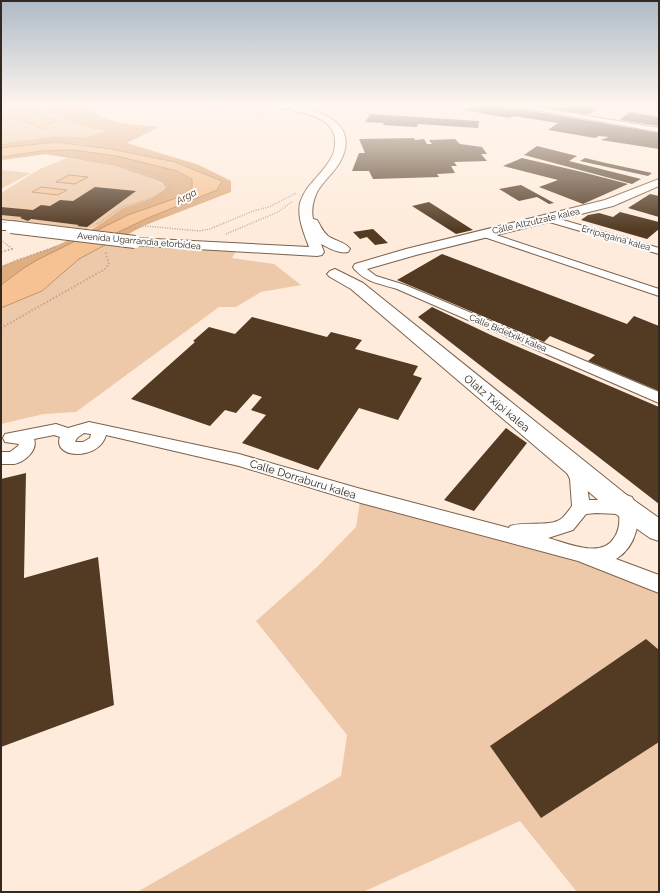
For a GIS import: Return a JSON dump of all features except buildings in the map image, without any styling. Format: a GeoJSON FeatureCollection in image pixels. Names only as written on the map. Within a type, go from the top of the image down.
{"type":"FeatureCollection","features":[{"type":"Feature","properties":{"kind":"street"},"geometry":{"type":"LineString","coordinates":[[311,259],[306,204],[310,193],[337,158],[340,147]]}},
{"type":"Feature","properties":{"kind":"street","name":"Olatz Txipi kalea"},"geometry":{"type":"LineString","coordinates":[[347,147],[343,159],[316,192],[311,205],[311,220],[319,236],[349,262],[362,285],[626,502]]}},
{"type":"Feature","properties":{"kind":"street","name":"Calle Altzutzate kalea"},"geometry":{"type":"LineString","coordinates":[[311,259],[329,249],[349,262],[411,252],[549,219],[608,203],[659,182]]}},
{"type":"Feature","properties":{"kind":"street","name":"Erripagaina kalea"},"geometry":{"type":"LineString","coordinates":[[549,219],[659,251]]}},
{"type":"Feature","properties":{"kind":"street","name":"Avenida Ugarrandia etorbidea"},"geometry":{"type":"LineString","coordinates":[[4,225],[135,242],[272,250],[311,259]]}},
{"type":"Feature","properties":{"kind":"street"},"geometry":{"type":"LineString","coordinates":[[272,250],[297,243],[309,230]]}},
{"type":"Feature","properties":{"kind":"street"},"geometry":{"type":"LineString","coordinates":[[484,234],[659,293]]}},
{"type":"Feature","properties":{"kind":"street","name":"Olatz Txipi kalea"},"geometry":{"type":"LineString","coordinates":[[349,262],[357,286],[571,464],[658,524]]}},
{"type":"Feature","properties":{"kind":"street","name":"Calle Bidetxiki kalea"},"geometry":{"type":"LineString","coordinates":[[349,262],[369,277],[401,287],[659,398]]}},
{"type":"Feature","properties":{"kind":"street"},"geometry":{"type":"LineString","coordinates":[[6,440],[56,429],[75,432],[90,427],[97,434],[95,443],[86,448],[70,448],[66,442],[75,432]]}},
{"type":"Feature","properties":{"kind":"street","name":"Calle Dorraburu kalea"},"geometry":{"type":"LineString","coordinates":[[97,434],[119,434],[239,460],[354,494],[584,555],[659,584]]}},
{"type":"Feature","properties":{"kind":"street"},"geometry":{"type":"LineString","coordinates":[[1,458],[12,458],[26,448],[27,442],[21,437],[6,440]]}},
{"type":"Feature","properties":{"kind":"street"},"geometry":{"type":"LineString","coordinates":[[571,464],[578,479],[581,508]]}},
{"type":"Feature","properties":{"kind":"street"},"geometry":{"type":"LineString","coordinates":[[567,524],[581,508],[626,502]]}},
{"type":"Feature","properties":{"kind":"street","name":"Calle Dorraburu kalea"},"geometry":{"type":"LineString","coordinates":[[485,529],[521,532],[539,531],[550,530],[567,524],[566,536],[571,546],[584,555],[603,557],[618,548],[626,537],[629,523],[626,502]]}},
{"type":"Feature","properties":{"kind":"lane"},"geometry":{"type":"LineString","coordinates":[[4,225],[86,230]]}},
{"type":"Feature","properties":{"kind":"path"},"geometry":{"type":"LineString","coordinates":[[1,160],[41,154],[75,157],[142,169],[158,175],[171,184],[171,187],[164,193],[122,207],[86,230]]}},
{"type":"Feature","properties":{"kind":"path"},"geometry":{"type":"LineString","coordinates":[[225,235],[278,212],[294,199]]}},
{"type":"Feature","properties":{"kind":"path"},"geometry":{"type":"LineString","coordinates":[[1,240],[12,249],[1,252]]}},
{"type":"Feature","properties":{"kind":"path"},"geometry":{"type":"LineString","coordinates":[[1,268],[15,261],[60,245]]}},
{"type":"Feature","properties":{"kind":"shaded area"},"geometry":{"type":"Polygon","coordinates":[[[92,147],[139,147],[199,165],[231,181],[231,192],[143,226],[116,241],[108,237],[148,218],[217,190],[222,181],[175,162],[92,147]]]}},
{"type":"Feature","properties":{"kind":"shaded area"},"geometry":{"type":"Polygon","coordinates":[[[73,150],[149,162],[178,172],[192,179],[192,188],[180,197],[128,215],[85,237],[77,236],[96,227],[123,208],[150,199],[166,188],[162,183],[154,179],[115,166],[46,154],[1,160],[1,157],[41,151],[73,150]]]}},
{"type":"Feature","properties":{"kind":"shaded area"},"geometry":{"type":"Polygon","coordinates":[[[67,158],[105,164],[134,171],[158,181],[166,188],[150,199],[123,208],[96,227],[86,229],[1,220],[1,193],[40,169],[67,158]]]}},
{"type":"Feature","properties":{"kind":"shaded area"},"geometry":{"type":"Polygon","coordinates":[[[1,170],[31,173],[1,189],[1,170]]]}},
{"type":"Feature","properties":{"kind":"shaded area"},"geometry":{"type":"Polygon","coordinates":[[[69,240],[78,241],[24,268],[1,285],[1,266],[69,240]]]}},
{"type":"Feature","properties":{"kind":"shaded area"},"geometry":{"type":"Polygon","coordinates":[[[107,240],[238,248],[232,258],[274,264],[301,285],[261,292],[236,307],[219,307],[76,412],[44,414],[1,424],[1,308],[42,291],[79,259],[105,245],[107,240]]]}},
{"type":"Feature","properties":{"kind":"shaded area"},"geometry":{"type":"Polygon","coordinates":[[[361,496],[659,584],[659,892],[577,892],[520,821],[363,892],[137,892],[341,776],[347,735],[256,621],[317,567],[356,527],[361,496]]]}},
{"type":"Feature","properties":{"kind":"water","name":"Arga"},"geometry":{"type":"Polygon","coordinates":[[[93,147],[111,149],[175,162],[222,181],[217,190],[148,218],[108,237],[105,245],[79,259],[42,291],[1,308],[1,285],[24,268],[39,259],[128,215],[179,197],[192,188],[192,179],[177,171],[117,156],[73,150],[41,151],[1,157],[1,148],[93,147]]]}},
{"type":"Feature","properties":{"kind":"water"},"geometry":{"type":"Polygon","coordinates":[[[69,175],[88,177],[75,184],[56,182],[69,175]]]}},
{"type":"Feature","properties":{"kind":"water"},"geometry":{"type":"Polygon","coordinates":[[[41,187],[67,190],[58,195],[32,192],[41,187]]]}}]}
